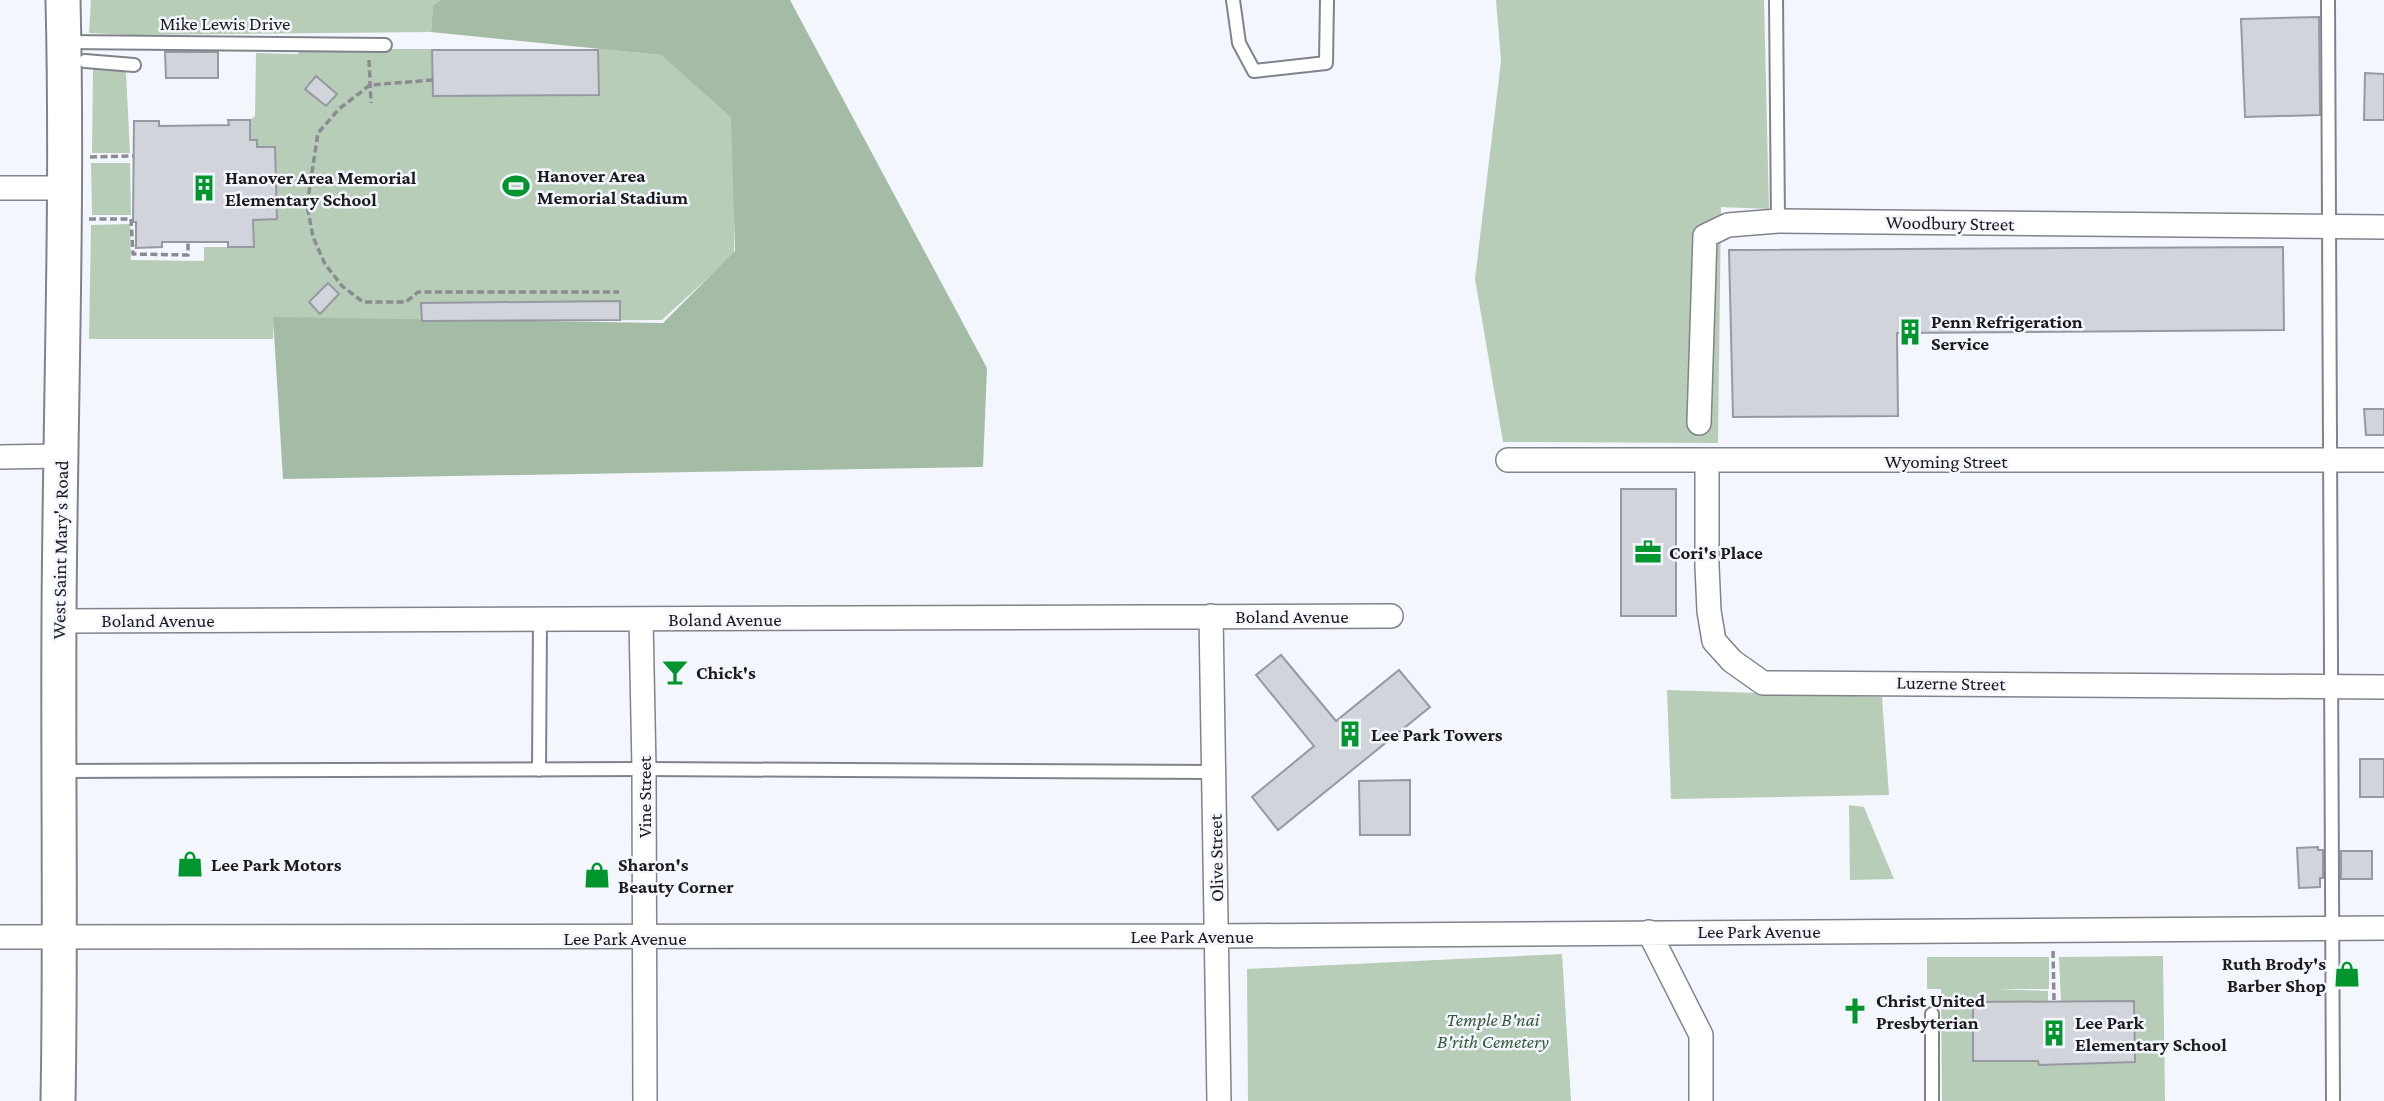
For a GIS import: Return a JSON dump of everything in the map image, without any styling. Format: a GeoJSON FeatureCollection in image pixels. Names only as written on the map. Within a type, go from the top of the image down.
{"type":"FeatureCollection","features":[{"type":"Feature","properties":{"kind":"street","name":"West Saint Mary's Road"},"geometry":{"type":"LineString","coordinates":[[58,1101],[61,938],[59,621],[65,188],[75,51],[63,0]]}},
{"type":"Feature","properties":{"kind":"street"},"geometry":{"type":"LineString","coordinates":[[0,188],[65,188]]}},
{"type":"Feature","properties":{"kind":"street","name":"Woodbury Street"},"geometry":{"type":"LineString","coordinates":[[1699,423],[1705,236],[1728,225],[1778,221],[2384,227]]}},
{"type":"Feature","properties":{"kind":"street"},"geometry":{"type":"LineString","coordinates":[[0,457],[61,456]]}},
{"type":"Feature","properties":{"kind":"street","name":"Wyoming Street"},"geometry":{"type":"LineString","coordinates":[[1508,460],[2384,460]]}},
{"type":"Feature","properties":{"kind":"street","name":"Luzerne Street"},"geometry":{"type":"LineString","coordinates":[[1707,461],[1708,589],[1714,641],[1732,661],[1763,683],[2384,687]]}},
{"type":"Feature","properties":{"kind":"street","name":"Olive Street"},"geometry":{"type":"LineString","coordinates":[[1211,616],[1219,1101]]}},
{"type":"Feature","properties":{"kind":"street","name":"Boland Avenue"},"geometry":{"type":"LineString","coordinates":[[59,621],[1391,616]]}},
{"type":"Feature","properties":{"kind":"street","name":"Vine Street"},"geometry":{"type":"LineString","coordinates":[[641,619],[645,1101]]}},
{"type":"Feature","properties":{"kind":"street","name":"Lee Park Avenue"},"geometry":{"type":"LineString","coordinates":[[0,937],[1217,936],[2384,928]]}},
{"type":"Feature","properties":{"kind":"street"},"geometry":{"type":"LineString","coordinates":[[1649,932],[1701,1035],[1701,1101]]}},
{"type":"Feature","properties":{"kind":"lane"},"geometry":{"type":"LineString","coordinates":[[1233,0],[1239,43],[1254,71],[1326,63],[1327,0]]}},
{"type":"Feature","properties":{"kind":"lane"},"geometry":{"type":"LineString","coordinates":[[1776,0],[1778,221]]}},
{"type":"Feature","properties":{"kind":"lane"},"geometry":{"type":"LineString","coordinates":[[2328,0],[2333,1101]]}},
{"type":"Feature","properties":{"kind":"lane","name":"Mike Lewis Drive"},"geometry":{"type":"LineString","coordinates":[[75,51],[385,45]]}},
{"type":"Feature","properties":{"kind":"lane"},"geometry":{"type":"LineString","coordinates":[[75,51],[134,65]]}},
{"type":"Feature","properties":{"kind":"lane"},"geometry":{"type":"LineString","coordinates":[[539,770],[540,620]]}},
{"type":"Feature","properties":{"kind":"lane"},"geometry":{"type":"LineString","coordinates":[[60,771],[644,769],[1214,772]]}},
{"type":"Feature","properties":{"kind":"lane"},"geometry":{"type":"LineString","coordinates":[[1932,1101],[1933,1014]]}},
{"type":"Feature","properties":{"kind":"path"},"geometry":{"type":"LineString","coordinates":[[368,44],[371,103]]}},
{"type":"Feature","properties":{"kind":"path"},"geometry":{"type":"LineString","coordinates":[[433,80],[370,85],[339,109],[318,133],[307,205],[313,237],[325,264],[342,286],[362,302],[406,302],[418,292],[619,292]]}},
{"type":"Feature","properties":{"kind":"path"},"geometry":{"type":"LineString","coordinates":[[88,157],[132,156]]}},
{"type":"Feature","properties":{"kind":"path"},"geometry":{"type":"LineString","coordinates":[[87,219],[132,219],[133,254],[188,255],[188,242]]}},
{"type":"Feature","properties":{"kind":"path"},"geometry":{"type":"LineString","coordinates":[[2053,951],[2054,1001]]}},
{"type":"Feature","properties":{"kind":"green space"},"geometry":{"type":"Polygon","coordinates":[[[91,0],[441,0],[433,5],[431,32],[130,35],[89,33],[91,0]]]}},
{"type":"Feature","properties":{"kind":"green space"},"geometry":{"type":"Polygon","coordinates":[[[441,0],[790,0],[987,368],[983,467],[283,479],[273,317],[663,323],[735,251],[731,117],[661,55],[431,32],[433,5],[441,0]]]}},
{"type":"Feature","properties":{"kind":"green space"},"geometry":{"type":"Polygon","coordinates":[[[1496,0],[1764,0],[1769,209],[1721,207],[1718,443],[1503,442],[1475,279],[1501,61],[1496,0]]]}},
{"type":"Feature","properties":{"kind":"green space","name":"Hanover Area Memorial Stadium"},"geometry":{"type":"Polygon","coordinates":[[[299,49],[602,49],[661,55],[734,118],[734,254],[662,320],[299,322],[274,317],[273,339],[89,339],[91,225],[130,224],[131,260],[204,261],[204,247],[253,247],[253,220],[277,219],[275,148],[257,147],[257,140],[250,140],[250,120],[255,116],[256,53],[298,54],[299,49]]]}},
{"type":"Feature","properties":{"kind":"green space"},"geometry":{"type":"Polygon","coordinates":[[[93,68],[121,68],[126,73],[130,153],[92,153],[93,68]]]}},
{"type":"Feature","properties":{"kind":"green space"},"geometry":{"type":"Polygon","coordinates":[[[91,163],[130,163],[131,215],[92,215],[91,163]]]}},
{"type":"Feature","properties":{"kind":"green space"},"geometry":{"type":"Polygon","coordinates":[[[1667,690],[1882,697],[1889,795],[1671,799],[1667,690]]]}},
{"type":"Feature","properties":{"kind":"green space"},"geometry":{"type":"Polygon","coordinates":[[[1849,805],[1864,807],[1894,879],[1850,880],[1849,805]]]}},
{"type":"Feature","properties":{"kind":"green space","name":"Temple B'nai B'rith Cemetery"},"geometry":{"type":"Polygon","coordinates":[[[1562,954],[1571,1101],[1248,1101],[1247,969],[1562,954]]]}},
{"type":"Feature","properties":{"kind":"green space"},"geometry":{"type":"Polygon","coordinates":[[[2163,956],[2165,1101],[1942,1101],[1941,989],[1927,989],[1927,957],[2049,957],[2049,989],[1997,989],[2048,991],[2048,1001],[2037,1001],[2037,1005],[1973,1002],[1974,1061],[2038,1061],[2039,1065],[2135,1061],[2134,1002],[2067,1005],[2067,1001],[2061,1001],[2059,957],[2163,956]]]}},
{"type":"Feature","properties":{"kind":"building"},"geometry":{"type":"Polygon","coordinates":[[[2319,17],[2320,115],[2245,117],[2241,19],[2319,17]]]}},
{"type":"Feature","properties":{"kind":"building"},"geometry":{"type":"Polygon","coordinates":[[[432,50],[598,50],[599,95],[433,96],[432,50]]]}},
{"type":"Feature","properties":{"kind":"building"},"geometry":{"type":"Polygon","coordinates":[[[165,52],[218,52],[218,78],[166,78],[165,52]]]}},
{"type":"Feature","properties":{"kind":"building"},"geometry":{"type":"Polygon","coordinates":[[[2365,73],[2384,74],[2384,120],[2364,120],[2365,73]]]}},
{"type":"Feature","properties":{"kind":"building"},"geometry":{"type":"Polygon","coordinates":[[[316,76],[337,94],[326,106],[305,89],[316,76]]]}},
{"type":"Feature","properties":{"kind":"building","name":"Hanover Area Memorial Elementary School"},"geometry":{"type":"Polygon","coordinates":[[[228,120],[250,120],[250,140],[257,140],[257,147],[275,147],[277,219],[253,220],[254,247],[228,247],[228,242],[162,242],[162,247],[136,248],[136,222],[133,222],[134,121],[159,121],[159,126],[229,125],[228,120]]]}},
{"type":"Feature","properties":{"kind":"building","name":"Penn Refrigeration Service"},"geometry":{"type":"Polygon","coordinates":[[[2283,247],[2284,330],[1897,333],[1898,416],[1733,417],[1729,250],[2283,247]]]}},
{"type":"Feature","properties":{"kind":"building"},"geometry":{"type":"Polygon","coordinates":[[[328,283],[339,294],[320,314],[309,302],[328,283]]]}},
{"type":"Feature","properties":{"kind":"building"},"geometry":{"type":"Polygon","coordinates":[[[620,301],[620,320],[422,321],[421,303],[620,301]]]}},
{"type":"Feature","properties":{"kind":"building"},"geometry":{"type":"Polygon","coordinates":[[[2364,409],[2384,409],[2384,435],[2366,435],[2364,409]]]}},
{"type":"Feature","properties":{"kind":"building"},"geometry":{"type":"Polygon","coordinates":[[[1621,489],[1676,489],[1676,616],[1621,616],[1621,489]]]}},
{"type":"Feature","properties":{"kind":"building","name":"Lee Park Towers"},"geometry":{"type":"Polygon","coordinates":[[[1281,655],[1336,721],[1399,670],[1430,707],[1278,830],[1252,797],[1314,746],[1256,675],[1281,655]]]}},
{"type":"Feature","properties":{"kind":"building"},"geometry":{"type":"Polygon","coordinates":[[[2360,759],[2384,759],[2384,797],[2360,797],[2360,759]]]}},
{"type":"Feature","properties":{"kind":"building"},"geometry":{"type":"Polygon","coordinates":[[[1410,780],[1410,835],[1360,835],[1359,781],[1410,780]]]}},
{"type":"Feature","properties":{"kind":"building"},"geometry":{"type":"Polygon","coordinates":[[[2318,847],[2318,850],[2323,850],[2323,878],[2320,878],[2320,887],[2299,888],[2297,848],[2318,847]]]}},
{"type":"Feature","properties":{"kind":"building"},"geometry":{"type":"Polygon","coordinates":[[[2341,851],[2372,851],[2372,879],[2341,879],[2341,851]]]}},
{"type":"Feature","properties":{"kind":"building","name":"Lee Park Elementary School"},"geometry":{"type":"Polygon","coordinates":[[[2134,1001],[2135,1062],[2039,1065],[2038,1061],[1973,1061],[1973,1002],[2134,1001]]]}},
{"type":"Feature","properties":{"kind":"place","name":"Hanover Area Memorial Stadium"},"geometry":{"type":"Point","coordinates":[516,186]}},
{"type":"Feature","properties":{"kind":"place","name":"Hanover Area Memorial Elementary School"},"geometry":{"type":"Point","coordinates":[204,188]}},
{"type":"Feature","properties":{"kind":"place","name":"Penn Refrigeration Service"},"geometry":{"type":"Point","coordinates":[1910,332]}},
{"type":"Feature","properties":{"kind":"place","name":"Cori's Place"},"geometry":{"type":"Point","coordinates":[1648,552]}},
{"type":"Feature","properties":{"kind":"place","name":"Chick's"},"geometry":{"type":"Point","coordinates":[675,672]}},
{"type":"Feature","properties":{"kind":"place","name":"Lee Park Towers"},"geometry":{"type":"Point","coordinates":[1350,734]}},
{"type":"Feature","properties":{"kind":"place","name":"Lee Park Motors"},"geometry":{"type":"Point","coordinates":[190,864]}},
{"type":"Feature","properties":{"kind":"place","name":"Sharon's Beauty Corner"},"geometry":{"type":"Point","coordinates":[597,875]}},
{"type":"Feature","properties":{"kind":"place","name":"Ruth Brody's Barber Shop"},"geometry":{"type":"Point","coordinates":[2347,974]}},
{"type":"Feature","properties":{"kind":"place","name":"Christ United Presbyterian"},"geometry":{"type":"Point","coordinates":[1855,1011]}},
{"type":"Feature","properties":{"kind":"place","name":"Lee Park Elementary School"},"geometry":{"type":"Point","coordinates":[2054,1033]}}]}
